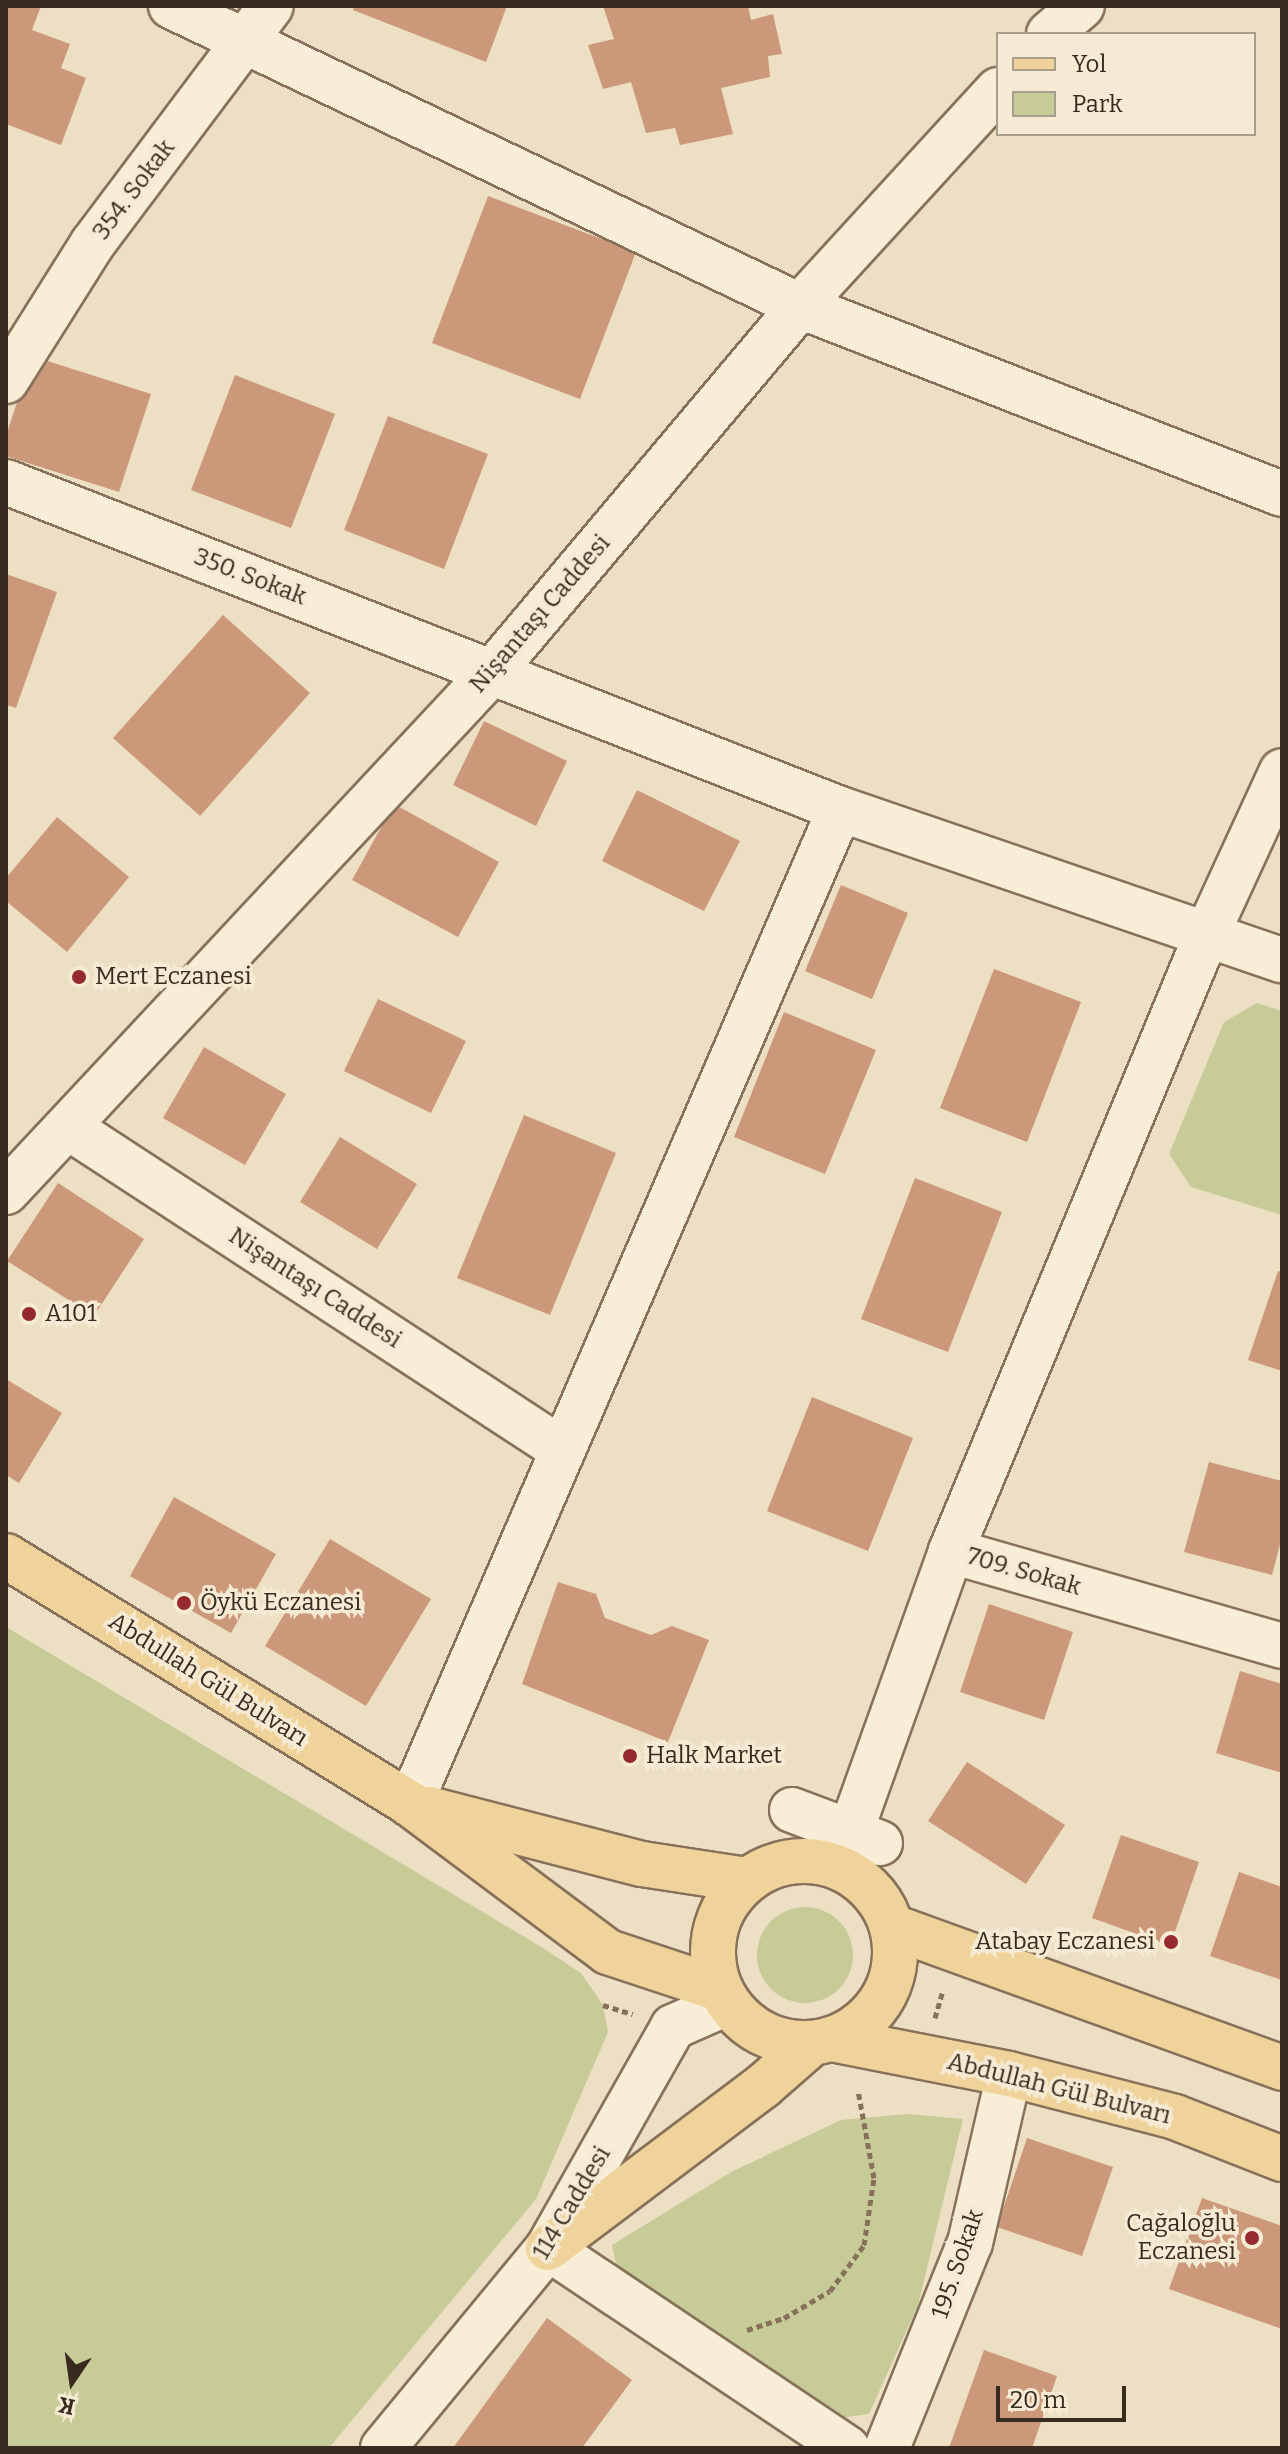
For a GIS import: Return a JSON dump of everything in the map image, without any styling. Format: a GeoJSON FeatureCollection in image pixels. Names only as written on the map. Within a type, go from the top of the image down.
{"type":"FeatureCollection","features":[{"type":"Feature","properties":{"kind":"main road","name":"Abdullah Gül Bulvarı"},"geometry":{"type":"LineString","coordinates":[[6,1556],[410,1804],[608,1952],[724,1996]]}},
{"type":"Feature","properties":{"kind":"main road","name":"Abdullah Gül Bulvarı"},"geometry":{"type":"LineString","coordinates":[[410,1804],[642,1864],[747,1880]]}},
{"type":"Feature","properties":{"kind":"main road"},"geometry":{"type":"LineString","coordinates":[[548,2248],[763,2086],[857,2027],[877,2008],[891,1983],[896,1955],[893,1927],[856,1847],[791,1861],[747,1880],[727,1902],[714,1930],[712,1960],[724,1996],[763,2034],[831,2043]]}},
{"type":"Feature","properties":{"kind":"main road"},"geometry":{"type":"LineString","coordinates":[[893,1927],[1282,2068]]}},
{"type":"Feature","properties":{"kind":"main road","name":"Abdullah Gül Bulvarı"},"geometry":{"type":"LineString","coordinates":[[831,2043],[1009,2074],[1175,2117],[1282,2159]]}},
{"type":"Feature","properties":{"kind":"street"},"geometry":{"type":"LineString","coordinates":[[171,6],[260,23],[800,306],[1282,494]]}},
{"type":"Feature","properties":{"kind":"street"},"geometry":{"type":"LineString","coordinates":[[1051,32],[1082,6]]}},
{"type":"Feature","properties":{"kind":"street","name":"354. Sokak"},"geometry":{"type":"LineString","coordinates":[[6,381],[93,243],[260,23]]}},
{"type":"Feature","properties":{"kind":"street","name":"Nişantaşı Caddesi"},"geometry":{"type":"LineString","coordinates":[[6,1192],[493,671],[800,306],[996,92]]}},
{"type":"Feature","properties":{"kind":"street","name":"350. Sokak"},"geometry":{"type":"LineString","coordinates":[[6,482],[840,809],[1282,960]]}},
{"type":"Feature","properties":{"kind":"street"},"geometry":{"type":"LineString","coordinates":[[951,1551],[1207,934],[1282,771]]}},
{"type":"Feature","properties":{"kind":"street"},"geometry":{"type":"LineString","coordinates":[[410,1804],[840,809]]}},
{"type":"Feature","properties":{"kind":"street","name":"Nişantaşı Caddesi"},"geometry":{"type":"LineString","coordinates":[[68,1127],[561,1449]]}},
{"type":"Feature","properties":{"kind":"street","name":"709. Sokak"},"geometry":{"type":"LineString","coordinates":[[856,1847],[951,1551],[1282,1646]]}},
{"type":"Feature","properties":{"kind":"street"},"geometry":{"type":"LineString","coordinates":[[792,1810],[856,1847]]}},
{"type":"Feature","properties":{"kind":"street","name":"114 Caddesi"},"geometry":{"type":"LineString","coordinates":[[383,2448],[548,2248],[673,2027],[724,1996]]}},
{"type":"Feature","properties":{"kind":"street","name":"195. Sokak"},"geometry":{"type":"LineString","coordinates":[[887,2448],[970,2243],[1009,2074]]}},
{"type":"Feature","properties":{"kind":"street"},"geometry":{"type":"LineString","coordinates":[[548,2248],[847,2448]]}},
{"type":"Feature","properties":{"kind":"path"},"geometry":{"type":"LineString","coordinates":[[924,2057],[955,1948]]}},
{"type":"Feature","properties":{"kind":"path"},"geometry":{"type":"LineString","coordinates":[[687,2341],[784,2318],[830,2291],[864,2245],[874,2178],[831,2043]]}},
{"type":"Feature","properties":{"kind":"green space"},"geometry":{"type":"Polygon","coordinates":[[[1257,1003],[1282,1011],[1282,1215],[1191,1187],[1169,1154],[1224,1022],[1257,1003]]]}},
{"type":"Feature","properties":{"kind":"green space"},"geometry":{"type":"Polygon","coordinates":[[[6,1627],[543,1948],[581,1973],[603,2005],[608,2032],[536,2199],[329,2448],[6,2448],[6,1627]]]}},
{"type":"Feature","properties":{"kind":"green space"},"geometry":{"type":"Polygon","coordinates":[[[805,1907],[824,1910],[839,1921],[850,1936],[853,1955],[850,1974],[839,1989],[824,2000],[805,2003],[786,2000],[771,1989],[760,1974],[757,1955],[760,1936],[771,1921],[786,1910],[805,1907]]]}},
{"type":"Feature","properties":{"kind":"green space"},"geometry":{"type":"Polygon","coordinates":[[[907,2114],[963,2119],[918,2305],[869,2414],[840,2418],[616,2264],[612,2245],[731,2172],[841,2120],[907,2114]]]}},
{"type":"Feature","properties":{"kind":"building"},"geometry":{"type":"Polygon","coordinates":[[[6,6],[41,6],[32,30],[70,44],[61,68],[86,78],[61,145],[6,124],[6,6]]]}},
{"type":"Feature","properties":{"kind":"building"},"geometry":{"type":"Polygon","coordinates":[[[354,6],[507,6],[486,62],[353,10],[354,6]]]}},
{"type":"Feature","properties":{"kind":"building"},"geometry":{"type":"Polygon","coordinates":[[[603,6],[748,6],[751,20],[773,14],[782,54],[768,56],[770,77],[721,88],[733,134],[680,145],[675,128],[646,133],[631,82],[603,89],[588,45],[614,39],[603,6]]]}},
{"type":"Feature","properties":{"kind":"building"},"geometry":{"type":"Polygon","coordinates":[[[488,196],[636,252],[580,399],[432,343],[488,196]]]}},
{"type":"Feature","properties":{"kind":"building"},"geometry":{"type":"Polygon","coordinates":[[[32,356],[151,394],[119,492],[6,456],[6,436],[32,356]]]}},
{"type":"Feature","properties":{"kind":"building"},"geometry":{"type":"Polygon","coordinates":[[[235,375],[335,414],[291,528],[191,490],[235,375]]]}},
{"type":"Feature","properties":{"kind":"building"},"geometry":{"type":"Polygon","coordinates":[[[388,416],[488,454],[444,569],[344,530],[388,416]]]}},
{"type":"Feature","properties":{"kind":"building"},"geometry":{"type":"Polygon","coordinates":[[[6,574],[57,592],[16,708],[6,705],[6,574]]]}},
{"type":"Feature","properties":{"kind":"building"},"geometry":{"type":"Polygon","coordinates":[[[223,615],[310,693],[200,816],[113,738],[223,615]]]}},
{"type":"Feature","properties":{"kind":"building"},"geometry":{"type":"Polygon","coordinates":[[[484,721],[567,761],[536,826],[453,785],[484,721]]]}},
{"type":"Feature","properties":{"kind":"building"},"geometry":{"type":"Polygon","coordinates":[[[637,790],[740,841],[704,911],[602,861],[637,790]]]}},
{"type":"Feature","properties":{"kind":"building"},"geometry":{"type":"Polygon","coordinates":[[[394,804],[499,862],[458,937],[352,880],[394,804]]]}},
{"type":"Feature","properties":{"kind":"building"},"geometry":{"type":"Polygon","coordinates":[[[57,817],[129,877],[67,952],[6,901],[6,878],[57,817]]]}},
{"type":"Feature","properties":{"kind":"building"},"geometry":{"type":"Polygon","coordinates":[[[841,885],[908,913],[872,999],[805,971],[841,885]]]}},
{"type":"Feature","properties":{"kind":"building"},"geometry":{"type":"Polygon","coordinates":[[[994,969],[1081,1002],[1027,1142],[940,1108],[994,969]]]}},
{"type":"Feature","properties":{"kind":"building"},"geometry":{"type":"Polygon","coordinates":[[[378,999],[466,1041],[431,1113],[344,1071],[378,999]]]}},
{"type":"Feature","properties":{"kind":"building"},"geometry":{"type":"Polygon","coordinates":[[[784,1012],[876,1050],[825,1174],[734,1137],[784,1012]]]}},
{"type":"Feature","properties":{"kind":"building"},"geometry":{"type":"Polygon","coordinates":[[[204,1047],[286,1094],[245,1165],[163,1118],[204,1047]]]}},
{"type":"Feature","properties":{"kind":"building"},"geometry":{"type":"Polygon","coordinates":[[[524,1115],[616,1153],[550,1315],[457,1278],[524,1115]]]}},
{"type":"Feature","properties":{"kind":"building"},"geometry":{"type":"Polygon","coordinates":[[[340,1137],[417,1184],[377,1249],[300,1202],[340,1137]]]}},
{"type":"Feature","properties":{"kind":"building"},"geometry":{"type":"Polygon","coordinates":[[[915,1178],[1002,1212],[948,1352],[861,1319],[915,1178]]]}},
{"type":"Feature","properties":{"kind":"building"},"geometry":{"type":"Polygon","coordinates":[[[58,1183],[144,1239],[94,1316],[7,1261],[58,1183]]]}},
{"type":"Feature","properties":{"kind":"building"},"geometry":{"type":"Polygon","coordinates":[[[1278,1271],[1282,1272],[1282,1371],[1248,1360],[1278,1271]]]}},
{"type":"Feature","properties":{"kind":"building"},"geometry":{"type":"Polygon","coordinates":[[[6,1379],[62,1413],[19,1483],[6,1475],[6,1379]]]}},
{"type":"Feature","properties":{"kind":"building"},"geometry":{"type":"Polygon","coordinates":[[[812,1397],[913,1438],[868,1551],[767,1511],[812,1397]]]}},
{"type":"Feature","properties":{"kind":"building"},"geometry":{"type":"Polygon","coordinates":[[[1209,1462],[1282,1481],[1282,1537],[1272,1575],[1184,1552],[1209,1462]]]}},
{"type":"Feature","properties":{"kind":"building"},"geometry":{"type":"Polygon","coordinates":[[[174,1497],[276,1554],[231,1633],[130,1576],[174,1497]]]}},
{"type":"Feature","properties":{"kind":"building"},"geometry":{"type":"Polygon","coordinates":[[[330,1539],[431,1599],[366,1706],[265,1646],[330,1539]]]}},
{"type":"Feature","properties":{"kind":"building"},"geometry":{"type":"Polygon","coordinates":[[[558,1582],[596,1594],[605,1618],[651,1635],[672,1626],[709,1640],[668,1742],[522,1684],[558,1582]]]}},
{"type":"Feature","properties":{"kind":"building"},"geometry":{"type":"Polygon","coordinates":[[[989,1604],[1073,1632],[1044,1720],[960,1692],[989,1604]]]}},
{"type":"Feature","properties":{"kind":"building"},"geometry":{"type":"Polygon","coordinates":[[[1240,1671],[1282,1684],[1282,1773],[1216,1753],[1240,1671]]]}},
{"type":"Feature","properties":{"kind":"building"},"geometry":{"type":"Polygon","coordinates":[[[967,1762],[1065,1825],[1026,1884],[928,1821],[967,1762]]]}},
{"type":"Feature","properties":{"kind":"building"},"geometry":{"type":"Polygon","coordinates":[[[1121,1835],[1199,1862],[1170,1946],[1092,1918],[1121,1835]]]}},
{"type":"Feature","properties":{"kind":"building"},"geometry":{"type":"Polygon","coordinates":[[[1239,1872],[1282,1887],[1282,1980],[1210,1956],[1239,1872]]]}},
{"type":"Feature","properties":{"kind":"building"},"geometry":{"type":"Polygon","coordinates":[[[1027,2138],[1113,2167],[1082,2256],[997,2227],[1027,2138]]]}},
{"type":"Feature","properties":{"kind":"building"},"geometry":{"type":"Polygon","coordinates":[[[1202,2198],[1282,2226],[1282,2329],[1169,2289],[1202,2198]]]}},
{"type":"Feature","properties":{"kind":"building"},"geometry":{"type":"Polygon","coordinates":[[[547,2318],[632,2380],[582,2448],[453,2448],[547,2318]]]}},
{"type":"Feature","properties":{"kind":"building"},"geometry":{"type":"Polygon","coordinates":[[[984,2350],[1057,2376],[1032,2448],[949,2448],[984,2350]]]}},
{"type":"Feature","properties":{"kind":"place","name":"Mert Eczanesi"},"geometry":{"type":"Point","coordinates":[79,977]}},
{"type":"Feature","properties":{"kind":"place","name":"A101"},"geometry":{"type":"Point","coordinates":[29,1314]}},
{"type":"Feature","properties":{"kind":"place","name":"Öykü Eczanesi"},"geometry":{"type":"Point","coordinates":[184,1603]}},
{"type":"Feature","properties":{"kind":"place","name":"Halk Market"},"geometry":{"type":"Point","coordinates":[630,1756]}},
{"type":"Feature","properties":{"kind":"place","name":"Atabay Eczanesi"},"geometry":{"type":"Point","coordinates":[1171,1942]}},
{"type":"Feature","properties":{"kind":"place","name":"Cağaloğlu Eczanesi"},"geometry":{"type":"Point","coordinates":[1252,2238]}}]}
